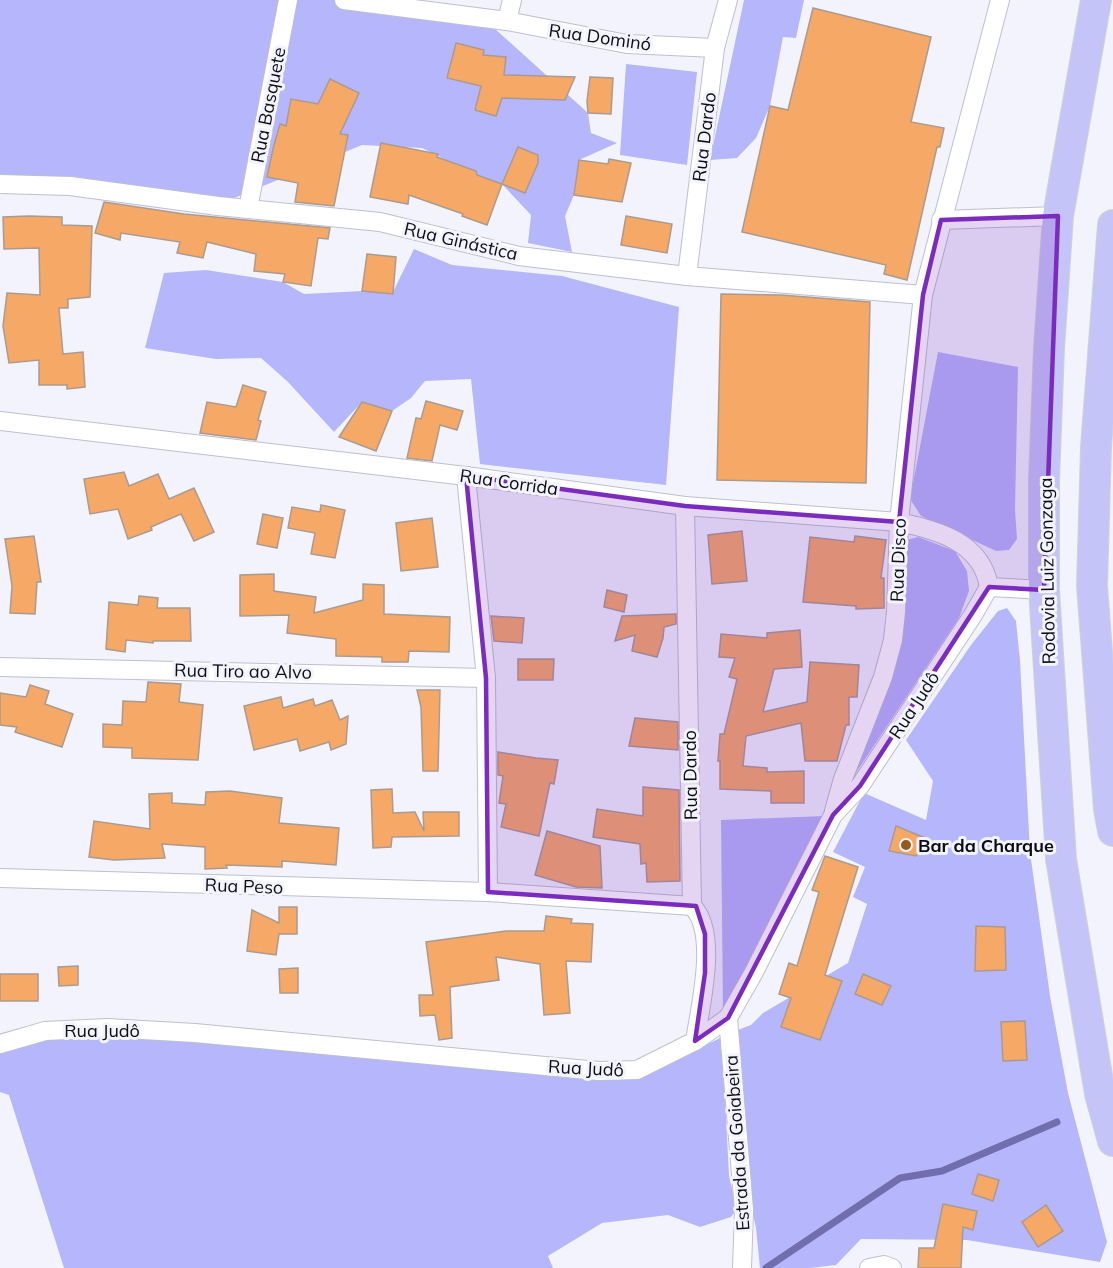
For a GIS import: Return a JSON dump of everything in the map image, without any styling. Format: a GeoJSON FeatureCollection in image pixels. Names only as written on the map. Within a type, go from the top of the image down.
{"type":"FeatureCollection","features":[{"type":"Feature","properties":{"kind":"highway","name":"Rodovia Luiz Gonzaga"},"geometry":{"type":"LineString","coordinates":[[1095,1],[1058,216],[1047,409],[1044,590],[1061,859],[1100,1094],[1113,1141]]}},
{"type":"Feature","properties":{"kind":"highway"},"geometry":{"type":"LineString","coordinates":[[1113,225],[1096,447],[1092,586],[1113,831]]}},
{"type":"Feature","properties":{"kind":"street","name":"Rua Basquete"},"geometry":{"type":"LineString","coordinates":[[248,209],[288,0]]}},
{"type":"Feature","properties":{"kind":"street","name":"Rua Dominó"},"geometry":{"type":"LineString","coordinates":[[344,0],[507,21],[627,44],[715,48]]}},
{"type":"Feature","properties":{"kind":"street"},"geometry":{"type":"LineString","coordinates":[[507,21],[512,0]]}},
{"type":"Feature","properties":{"kind":"street","name":"Rua Dardo"},"geometry":{"type":"LineString","coordinates":[[687,276],[715,48],[728,0]]}},
{"type":"Feature","properties":{"kind":"street","name":"Rua Disco"},"geometry":{"type":"LineString","coordinates":[[833,815],[843,779],[883,677],[893,640],[896,612],[898,522],[923,295],[1000,0]]}},
{"type":"Feature","properties":{"kind":"street","name":"Rua Ginástica"},"geometry":{"type":"LineString","coordinates":[[0,184],[70,186],[248,209],[380,222],[519,256],[687,276],[923,295]]}},
{"type":"Feature","properties":{"kind":"street"},"geometry":{"type":"LineString","coordinates":[[941,220],[1058,216]]}},
{"type":"Feature","properties":{"kind":"street","name":"Rua Corrida"},"geometry":{"type":"LineString","coordinates":[[0,421],[466,476],[685,506],[898,522],[928,528],[956,541],[981,562],[987,573],[989,587]]}},
{"type":"Feature","properties":{"kind":"street"},"geometry":{"type":"LineString","coordinates":[[466,476],[486,678],[488,892]]}},
{"type":"Feature","properties":{"kind":"street","name":"Rua Dardo"},"geometry":{"type":"LineString","coordinates":[[685,506],[692,906],[698,911],[705,934],[705,973],[694,1041]]}},
{"type":"Feature","properties":{"kind":"street"},"geometry":{"type":"LineString","coordinates":[[989,587],[1044,590]]}},
{"type":"Feature","properties":{"kind":"street","name":"Rua Judô"},"geometry":{"type":"LineString","coordinates":[[0,1044],[45,1031],[119,1029],[195,1033],[599,1071],[637,1070],[694,1041],[728,1018],[759,962],[833,815],[860,786],[973,615],[989,587]]}},
{"type":"Feature","properties":{"kind":"street","name":"Rua Tiro ao Alvo"},"geometry":{"type":"LineString","coordinates":[[0,667],[486,678]]}},
{"type":"Feature","properties":{"kind":"street","name":"Rua Peso"},"geometry":{"type":"LineString","coordinates":[[0,878],[488,892],[692,906]]}},
{"type":"Feature","properties":{"kind":"street","name":"Estrada da Goiabeira"},"geometry":{"type":"LineString","coordinates":[[728,1018],[744,1210],[742,1268]]}},
{"type":"Feature","properties":{"kind":"street"},"geometry":{"type":"LineString","coordinates":[[869,1268],[884,1264],[892,1268]]}},
{"type":"Feature","properties":{"kind":"highlighted area"},"geometry":{"type":"Polygon","coordinates":[[[1058,216],[1044,590],[989,587],[860,786],[833,815],[728,1018],[695,1041],[705,973],[705,934],[696,906],[488,892],[486,678],[466,476],[685,506],[899,522],[923,295],[941,220],[1058,216]]]}},
{"type":"Feature","properties":{"kind":"shaded area"},"geometry":{"type":"Polygon","coordinates":[[[0,0],[341,0],[483,18],[588,113],[591,133],[617,143],[579,160],[574,195],[565,216],[572,252],[528,243],[531,215],[502,184],[477,175],[422,148],[362,145],[232,199],[0,182],[0,0]]]}},
{"type":"Feature","properties":{"kind":"shaded area"},"geometry":{"type":"Polygon","coordinates":[[[744,0],[804,0],[796,38],[783,37],[770,106],[756,138],[737,158],[710,160],[744,0]]]}},
{"type":"Feature","properties":{"kind":"shaded area"},"geometry":{"type":"Polygon","coordinates":[[[626,64],[697,72],[687,165],[620,155],[626,64]]]}},
{"type":"Feature","properties":{"kind":"shaded area"},"geometry":{"type":"Polygon","coordinates":[[[414,249],[452,265],[562,276],[679,307],[666,485],[480,464],[471,379],[425,381],[411,398],[392,411],[362,402],[334,432],[288,382],[261,358],[216,359],[145,348],[164,273],[206,270],[283,282],[304,294],[362,291],[392,294],[414,249]]]}},
{"type":"Feature","properties":{"kind":"shaded area"},"geometry":{"type":"Polygon","coordinates":[[[938,352],[1018,367],[1015,510],[1017,539],[1009,550],[996,551],[921,516],[910,499],[938,352]]]}},
{"type":"Feature","properties":{"kind":"shaded area"},"geometry":{"type":"Polygon","coordinates":[[[918,537],[955,551],[967,571],[969,591],[959,618],[849,783],[872,729],[890,675],[902,541],[918,537]]]}},
{"type":"Feature","properties":{"kind":"shaded area"},"geometry":{"type":"Polygon","coordinates":[[[1007,608],[1016,621],[1030,852],[1050,996],[1068,1093],[1107,1242],[1100,1262],[967,1240],[861,1239],[836,1265],[810,1268],[760,1268],[756,1228],[747,1186],[735,1031],[751,1025],[763,1013],[848,963],[867,904],[853,897],[865,867],[833,852],[864,793],[926,820],[933,781],[906,740],[971,645],[998,611],[1007,608]]]}},
{"type":"Feature","properties":{"kind":"shaded area"},"geometry":{"type":"Polygon","coordinates":[[[824,816],[723,1014],[721,820],[824,816]]]}},
{"type":"Feature","properties":{"kind":"shaded area"},"geometry":{"type":"Polygon","coordinates":[[[52,1031],[637,1080],[722,1037],[729,1176],[737,1209],[731,1217],[700,1227],[668,1215],[602,1223],[548,1256],[553,1268],[64,1268],[9,1095],[0,1092],[0,1045],[52,1031]]]}},
{"type":"Feature","properties":{"kind":"building"},"geometry":{"type":"Polygon","coordinates":[[[813,8],[931,37],[911,122],[944,128],[940,147],[937,147],[907,280],[884,274],[886,265],[742,232],[770,106],[788,110],[813,8]]]}},
{"type":"Feature","properties":{"kind":"building"},"geometry":{"type":"Polygon","coordinates":[[[456,43],[484,50],[483,55],[506,57],[504,75],[575,77],[565,100],[502,98],[496,116],[475,110],[481,86],[447,78],[456,43]]]}},
{"type":"Feature","properties":{"kind":"building"},"geometry":{"type":"Polygon","coordinates":[[[590,77],[613,78],[611,114],[588,113],[590,77]]]}},
{"type":"Feature","properties":{"kind":"building"},"geometry":{"type":"Polygon","coordinates":[[[330,79],[359,93],[340,134],[348,135],[334,206],[295,202],[298,183],[267,177],[280,124],[286,126],[291,99],[318,104],[330,79]]]}},
{"type":"Feature","properties":{"kind":"building"},"geometry":{"type":"Polygon","coordinates":[[[381,143],[438,154],[437,157],[476,171],[477,175],[502,184],[487,225],[409,195],[408,204],[370,197],[381,143]]]}},
{"type":"Feature","properties":{"kind":"building"},"geometry":{"type":"Polygon","coordinates":[[[518,147],[538,155],[538,163],[525,193],[502,184],[518,147]]]}},
{"type":"Feature","properties":{"kind":"building"},"geometry":{"type":"Polygon","coordinates":[[[609,159],[631,163],[622,202],[574,195],[579,160],[608,164],[609,159]]]}},
{"type":"Feature","properties":{"kind":"building"},"geometry":{"type":"Polygon","coordinates":[[[104,202],[184,214],[330,228],[328,239],[318,238],[311,286],[283,282],[285,274],[254,271],[256,254],[207,242],[203,258],[177,253],[180,242],[121,233],[120,240],[95,233],[104,202]]]}},
{"type":"Feature","properties":{"kind":"building"},"geometry":{"type":"Polygon","coordinates":[[[626,216],[672,224],[667,253],[621,245],[626,216]]]}},
{"type":"Feature","properties":{"kind":"building"},"geometry":{"type":"Polygon","coordinates":[[[3,217],[62,217],[62,225],[92,226],[90,297],[68,299],[68,308],[59,308],[63,354],[83,352],[85,387],[67,389],[67,385],[39,385],[39,360],[9,363],[3,326],[7,293],[40,295],[39,248],[4,249],[3,217]]]}},
{"type":"Feature","properties":{"kind":"building"},"geometry":{"type":"Polygon","coordinates":[[[367,254],[396,257],[393,294],[362,291],[367,254]]]}},
{"type":"Feature","properties":{"kind":"building"},"geometry":{"type":"Polygon","coordinates":[[[721,294],[781,295],[870,302],[866,483],[717,480],[721,294]]]}},
{"type":"Feature","properties":{"kind":"building"},"geometry":{"type":"Polygon","coordinates":[[[243,385],[266,392],[258,420],[261,421],[256,440],[200,433],[207,402],[236,407],[243,385]]]}},
{"type":"Feature","properties":{"kind":"building"},"geometry":{"type":"Polygon","coordinates":[[[426,401],[463,411],[457,430],[440,425],[432,461],[407,458],[416,418],[421,419],[426,401]]]}},
{"type":"Feature","properties":{"kind":"building"},"geometry":{"type":"Polygon","coordinates":[[[362,402],[392,411],[376,451],[339,437],[362,402]]]}},
{"type":"Feature","properties":{"kind":"building"},"geometry":{"type":"Polygon","coordinates":[[[124,472],[129,486],[158,474],[169,499],[194,488],[214,532],[194,541],[181,514],[151,527],[152,530],[128,539],[118,509],[90,514],[84,479],[124,472]]]}},
{"type":"Feature","properties":{"kind":"building"},"geometry":{"type":"Polygon","coordinates":[[[321,505],[345,510],[335,558],[311,554],[315,533],[288,528],[292,507],[320,512],[321,505]]]}},
{"type":"Feature","properties":{"kind":"building"},"geometry":{"type":"Polygon","coordinates":[[[263,514],[283,518],[277,548],[257,544],[263,514]]]}},
{"type":"Feature","properties":{"kind":"building"},"geometry":{"type":"Polygon","coordinates":[[[432,518],[438,567],[401,571],[396,523],[432,518]]]}},
{"type":"Feature","properties":{"kind":"building"},"geometry":{"type":"Polygon","coordinates":[[[742,531],[747,581],[712,584],[708,535],[742,531]]]}},
{"type":"Feature","properties":{"kind":"building"},"geometry":{"type":"Polygon","coordinates":[[[34,536],[41,582],[37,582],[35,614],[10,613],[12,586],[5,539],[34,536]]]}},
{"type":"Feature","properties":{"kind":"building"},"geometry":{"type":"Polygon","coordinates":[[[855,536],[886,540],[881,578],[884,578],[884,608],[856,609],[856,606],[803,602],[810,537],[854,542],[855,536]]]}},
{"type":"Feature","properties":{"kind":"building"},"geometry":{"type":"Polygon","coordinates":[[[274,574],[274,591],[316,597],[314,613],[363,600],[363,584],[384,585],[384,614],[450,617],[449,652],[409,651],[408,662],[382,662],[382,657],[336,656],[336,639],[287,633],[289,615],[240,616],[240,575],[274,574]]]}},
{"type":"Feature","properties":{"kind":"building"},"geometry":{"type":"Polygon","coordinates":[[[607,590],[627,595],[624,612],[604,607],[607,590]]]}},
{"type":"Feature","properties":{"kind":"building"},"geometry":{"type":"Polygon","coordinates":[[[139,596],[158,598],[157,608],[190,608],[191,641],[153,641],[153,643],[126,640],[125,652],[106,649],[109,602],[138,605],[139,596]]]}},
{"type":"Feature","properties":{"kind":"building"},"geometry":{"type":"Polygon","coordinates":[[[676,614],[676,624],[664,627],[657,657],[632,651],[635,635],[615,641],[622,616],[676,614]]]}},
{"type":"Feature","properties":{"kind":"building"},"geometry":{"type":"Polygon","coordinates":[[[491,616],[524,618],[522,643],[494,641],[491,616]]]}},
{"type":"Feature","properties":{"kind":"building"},"geometry":{"type":"Polygon","coordinates":[[[800,630],[802,667],[774,669],[763,712],[807,702],[810,662],[859,665],[857,697],[849,697],[849,725],[846,725],[837,761],[805,761],[801,723],[746,736],[743,766],[767,768],[767,772],[804,771],[804,803],[771,803],[771,791],[720,789],[720,761],[718,761],[720,734],[724,734],[737,679],[729,677],[735,658],[719,657],[721,634],[767,638],[767,633],[800,630]]]}},
{"type":"Feature","properties":{"kind":"building"},"geometry":{"type":"Polygon","coordinates":[[[518,659],[554,659],[553,680],[518,680],[518,659]]]}},
{"type":"Feature","properties":{"kind":"building"},"geometry":{"type":"Polygon","coordinates":[[[148,682],[181,684],[179,702],[203,705],[198,760],[132,758],[132,748],[103,747],[103,724],[122,725],[123,701],[146,702],[148,682]]]}},
{"type":"Feature","properties":{"kind":"building"},"geometry":{"type":"Polygon","coordinates":[[[30,685],[49,691],[45,704],[73,714],[62,747],[15,732],[17,727],[0,725],[0,693],[26,697],[30,685]]]}},
{"type":"Feature","properties":{"kind":"building"},"geometry":{"type":"Polygon","coordinates":[[[417,690],[440,690],[438,771],[423,771],[421,707],[417,690]]]}},
{"type":"Feature","properties":{"kind":"building"},"geometry":{"type":"Polygon","coordinates":[[[281,697],[283,708],[313,699],[315,706],[332,700],[340,720],[348,716],[346,744],[331,750],[329,742],[300,751],[297,739],[254,750],[244,706],[281,697]]]}},
{"type":"Feature","properties":{"kind":"building"},"geometry":{"type":"Polygon","coordinates":[[[635,718],[678,722],[678,750],[629,746],[635,718]]]}},
{"type":"Feature","properties":{"kind":"building"},"geometry":{"type":"Polygon","coordinates":[[[498,752],[558,760],[554,784],[550,783],[539,836],[501,827],[506,804],[499,803],[503,776],[498,775],[498,752]]]}},
{"type":"Feature","properties":{"kind":"building"},"geometry":{"type":"Polygon","coordinates":[[[643,787],[679,790],[680,881],[647,882],[646,863],[641,864],[640,844],[593,837],[597,809],[643,816],[643,787]]]}},
{"type":"Feature","properties":{"kind":"building"},"geometry":{"type":"Polygon","coordinates":[[[392,789],[393,813],[415,812],[424,831],[423,812],[459,812],[459,836],[392,837],[391,847],[373,848],[371,790],[392,789]]]}},
{"type":"Feature","properties":{"kind":"building"},"geometry":{"type":"Polygon","coordinates":[[[230,791],[282,798],[279,823],[339,828],[336,865],[282,861],[282,867],[226,865],[227,868],[205,869],[205,847],[162,844],[165,858],[114,860],[89,857],[94,821],[150,829],[149,794],[172,793],[172,803],[205,805],[206,792],[230,791]]]}},
{"type":"Feature","properties":{"kind":"building","name":"Bar da Charque"},"geometry":{"type":"Polygon","coordinates":[[[896,826],[925,838],[916,856],[889,851],[896,826]]]}},
{"type":"Feature","properties":{"kind":"building"},"geometry":{"type":"Polygon","coordinates":[[[547,831],[600,846],[602,888],[576,887],[535,875],[547,831]]]}},
{"type":"Feature","properties":{"kind":"building"},"geometry":{"type":"Polygon","coordinates":[[[825,856],[858,867],[825,975],[842,981],[820,1040],[781,1027],[791,998],[779,994],[789,963],[797,966],[819,892],[812,890],[825,856]]]}},
{"type":"Feature","properties":{"kind":"building"},"geometry":{"type":"Polygon","coordinates":[[[279,907],[297,907],[297,934],[279,934],[276,955],[247,951],[252,910],[279,923],[279,907]]]}},
{"type":"Feature","properties":{"kind":"building"},"geometry":{"type":"Polygon","coordinates":[[[546,916],[572,919],[571,923],[593,924],[591,962],[566,961],[570,1013],[544,1015],[540,964],[496,957],[499,980],[450,987],[452,1038],[439,1040],[435,1015],[420,1016],[419,995],[433,995],[426,942],[506,931],[544,931],[546,916]]]}},
{"type":"Feature","properties":{"kind":"building"},"geometry":{"type":"Polygon","coordinates":[[[976,926],[1005,927],[1006,970],[975,971],[976,926]]]}},
{"type":"Feature","properties":{"kind":"building"},"geometry":{"type":"Polygon","coordinates":[[[78,966],[78,985],[59,986],[58,967],[78,966]]]}},
{"type":"Feature","properties":{"kind":"building"},"geometry":{"type":"Polygon","coordinates":[[[298,968],[298,993],[280,993],[279,969],[298,968]]]}},
{"type":"Feature","properties":{"kind":"building"},"geometry":{"type":"Polygon","coordinates":[[[0,974],[38,974],[38,1001],[0,1001],[0,974]]]}},
{"type":"Feature","properties":{"kind":"building"},"geometry":{"type":"Polygon","coordinates":[[[863,974],[891,986],[882,1005],[855,994],[863,974]]]}},
{"type":"Feature","properties":{"kind":"building"},"geometry":{"type":"Polygon","coordinates":[[[1025,1021],[1027,1060],[1003,1061],[1001,1022],[1025,1021]]]}},
{"type":"Feature","properties":{"kind":"building"},"geometry":{"type":"Polygon","coordinates":[[[978,1174],[999,1180],[993,1201],[972,1194],[978,1174]]]}},
{"type":"Feature","properties":{"kind":"building"},"geometry":{"type":"Polygon","coordinates":[[[943,1204],[977,1211],[973,1230],[963,1227],[961,1268],[918,1268],[919,1248],[934,1248],[943,1204]]]}},
{"type":"Feature","properties":{"kind":"building"},"geometry":{"type":"Polygon","coordinates":[[[1046,1205],[1063,1231],[1038,1247],[1022,1222],[1046,1205]]]}},
{"type":"Feature","properties":{"kind":"waterway"},"geometry":{"type":"LineString","coordinates":[[766,1268],[900,1178],[942,1171],[1057,1122]]}},
{"type":"Feature","properties":{"kind":"place","name":"Bar da Charque"},"geometry":{"type":"Point","coordinates":[906,845]}}]}
